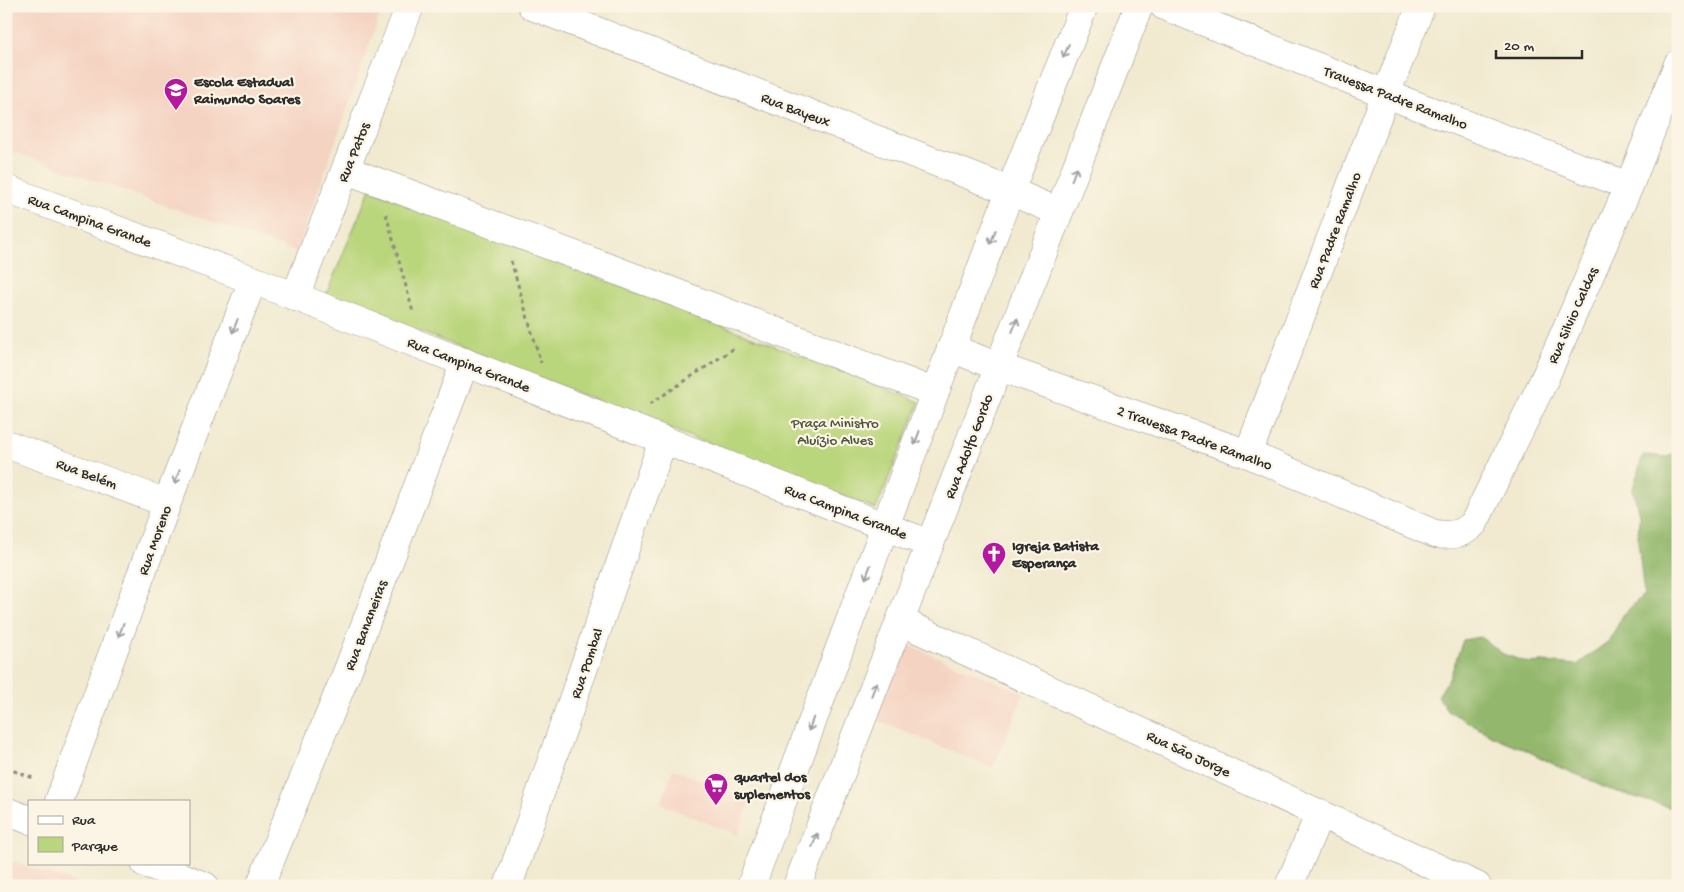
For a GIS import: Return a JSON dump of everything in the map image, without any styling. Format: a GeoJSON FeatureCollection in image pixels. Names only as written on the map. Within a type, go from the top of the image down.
{"type":"FeatureCollection","features":[{"type":"Feature","properties":{"kind":"street","name":"Rua Patos"},"geometry":{"type":"LineString","coordinates":[[295,297],[410,6]]}},
{"type":"Feature","properties":{"kind":"street","name":"Rua Bayeux"},"geometry":{"type":"LineString","coordinates":[[532,6],[1010,191],[1059,212]]}},
{"type":"Feature","properties":{"kind":"street"},"geometry":{"type":"LineString","coordinates":[[751,886],[1010,191],[1084,6]]}},
{"type":"Feature","properties":{"kind":"street","name":"Rua Adolfo Gordo"},"geometry":{"type":"LineString","coordinates":[[797,886],[1139,6]]}},
{"type":"Feature","properties":{"kind":"street","name":"Travessa Padre Ramalho"},"geometry":{"type":"LineString","coordinates":[[1164,6],[1386,94],[1629,186]]}},
{"type":"Feature","properties":{"kind":"street","name":"Rua Padre Ramalho"},"geometry":{"type":"LineString","coordinates":[[1248,454],[1421,6]]}},
{"type":"Feature","properties":{"kind":"street","name":"Rua Silvio Caldas"},"geometry":{"type":"LineString","coordinates":[[1435,534],[1459,534],[1468,530],[1474,523],[1544,380],[1629,186],[1678,64]]}},
{"type":"Feature","properties":{"kind":"street"},"geometry":{"type":"LineString","coordinates":[[346,170],[674,292],[934,392]]}},
{"type":"Feature","properties":{"kind":"street","name":"Rua Campina Grande"},"geometry":{"type":"LineString","coordinates":[[6,189],[253,280],[930,544]]}},
{"type":"Feature","properties":{"kind":"street","name":"Rua Moreno"},"geometry":{"type":"LineString","coordinates":[[59,800],[167,502],[253,280]]}},
{"type":"Feature","properties":{"kind":"street","name":"2 Travessa Padre Ramalho"},"geometry":{"type":"LineString","coordinates":[[951,348],[999,367],[1248,454],[1435,534]]}},
{"type":"Feature","properties":{"kind":"street","name":"Rua Bananeiras"},"geometry":{"type":"LineString","coordinates":[[260,886],[349,667],[465,362]]}},
{"type":"Feature","properties":{"kind":"street","name":"Rua Pombal"},"geometry":{"type":"LineString","coordinates":[[508,886],[663,440]]}},
{"type":"Feature","properties":{"kind":"street","name":"Rua Belém"},"geometry":{"type":"LineString","coordinates":[[6,444],[167,502]]}},
{"type":"Feature","properties":{"kind":"street","name":"Rua São Jorge"},"geometry":{"type":"LineString","coordinates":[[900,621],[1477,886]]}},
{"type":"Feature","properties":{"kind":"street"},"geometry":{"type":"LineString","coordinates":[[6,811],[28,820]]}},
{"type":"Feature","properties":{"kind":"street"},"geometry":{"type":"LineString","coordinates":[[1290,886],[1320,813]]}},
{"type":"Feature","properties":{"kind":"street"},"geometry":{"type":"LineString","coordinates":[[148,864],[205,886]]}},
{"type":"Feature","properties":{"kind":"path"},"geometry":{"type":"LineString","coordinates":[[394,215],[386,211],[414,318]]}},
{"type":"Feature","properties":{"kind":"path"},"geometry":{"type":"LineString","coordinates":[[518,261],[510,258],[542,366],[533,363]]}},
{"type":"Feature","properties":{"kind":"path"},"geometry":{"type":"LineString","coordinates":[[656,410],[647,406],[738,345],[730,342]]}},
{"type":"Feature","properties":{"kind":"shaded area","name":"Escola Estadual Raimundo Soares"},"geometry":{"type":"Polygon","coordinates":[[[6,6],[383,6],[297,252],[6,149],[6,6]]]}},
{"type":"Feature","properties":{"kind":"shaded area"},"geometry":{"type":"Polygon","coordinates":[[[906,644],[1024,693],[993,768],[874,719],[906,644]]]}},
{"type":"Feature","properties":{"kind":"shaded area","name":"quartel dos suplementos"},"geometry":{"type":"Polygon","coordinates":[[[673,769],[750,800],[738,835],[661,804],[673,769]]]}},
{"type":"Feature","properties":{"kind":"shaded area"},"geometry":{"type":"Polygon","coordinates":[[[6,859],[84,886],[6,886],[6,859]]]}},
{"type":"Feature","properties":{"kind":"green space","name":"Praça Ministro Aluízio Alves"},"geometry":{"type":"Polygon","coordinates":[[[370,189],[920,402],[876,509],[326,295],[370,189]]]}},
{"type":"Feature","properties":{"kind":"green space"},"geometry":{"type":"Polygon","coordinates":[[[1678,451],[1678,810],[1605,788],[1492,736],[1447,710],[1438,696],[1450,677],[1463,640],[1480,637],[1503,654],[1529,663],[1542,662],[1577,665],[1610,640],[1623,615],[1644,594],[1638,541],[1639,514],[1633,489],[1643,455],[1668,457],[1678,451]]]}},
{"type":"Feature","properties":{"kind":"place","name":"Escola Estadual Raimundo Soares"},"geometry":{"type":"Point","coordinates":[176,111]}},
{"type":"Feature","properties":{"kind":"place","name":"Igreja Batista Esperança"},"geometry":{"type":"Point","coordinates":[994,575]}},
{"type":"Feature","properties":{"kind":"place","name":"quartel dos suplementos"},"geometry":{"type":"Point","coordinates":[716,806]}}]}
